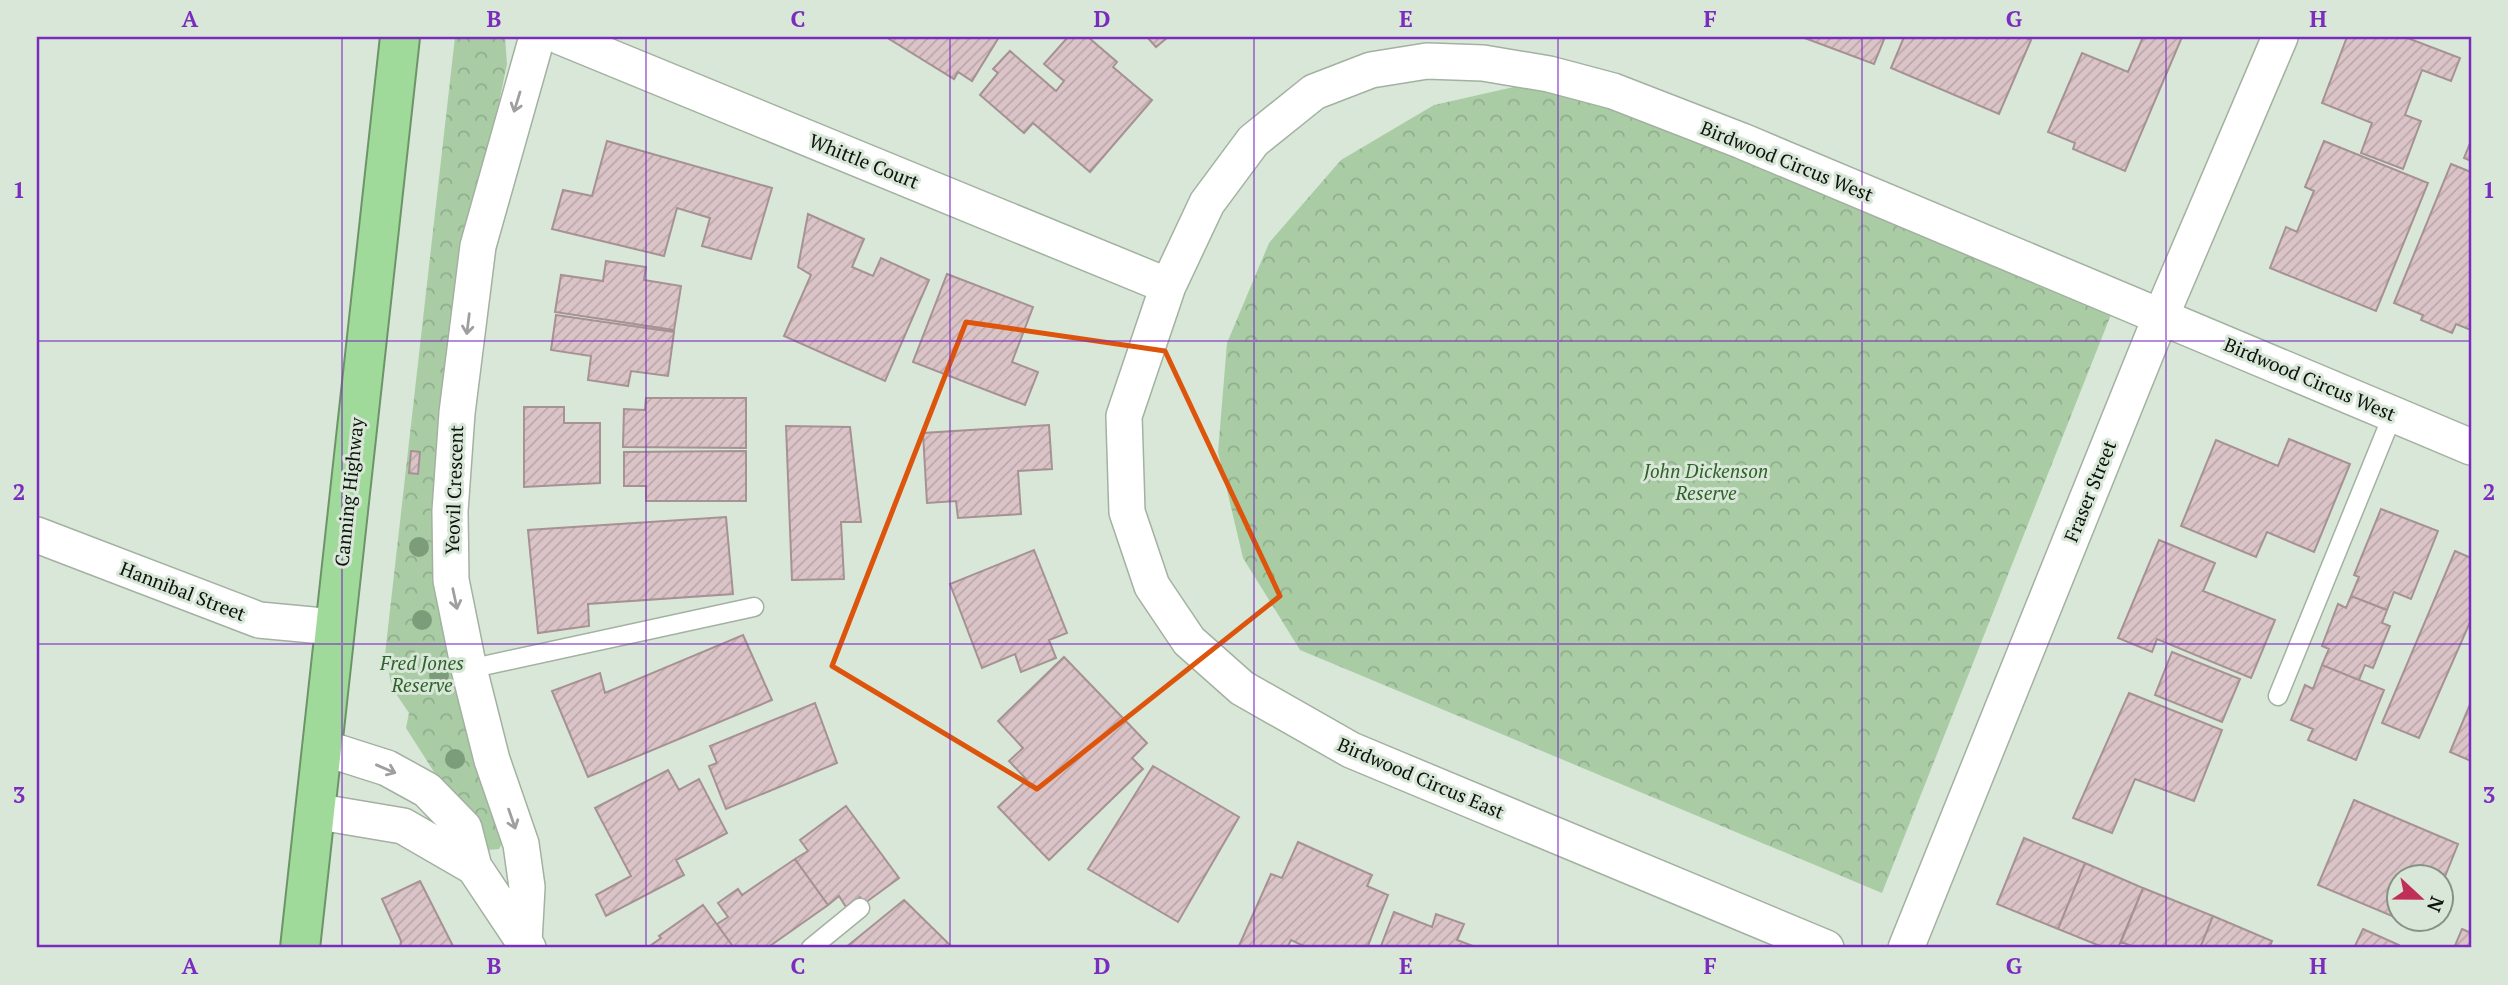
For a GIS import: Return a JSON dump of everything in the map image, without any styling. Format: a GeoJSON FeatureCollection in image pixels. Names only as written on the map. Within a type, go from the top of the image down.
{"type":"FeatureCollection","features":[{"type":"Feature","properties":{"kind":"highway","name":"Canning Highway"},"geometry":{"type":"LineString","coordinates":[[300,948],[400,37]]}},
{"type":"Feature","properties":{"kind":"street","name":"Yeovil Crescent"},"geometry":{"type":"LineString","coordinates":[[526,945],[527,887],[521,844],[492,760],[469,669],[451,580],[450,511],[457,414],[478,246],[537,37]]}},
{"type":"Feature","properties":{"kind":"street","name":"Whittle Court"},"geometry":{"type":"LineString","coordinates":[[561,37],[1168,286]]}},
{"type":"Feature","properties":{"kind":"street","name":"Fraser Street"},"geometry":{"type":"LineString","coordinates":[[1906,948],[2161,316],[2280,37]]}},
{"type":"Feature","properties":{"kind":"street","name":"Birdwood Circus West"},"geometry":{"type":"LineString","coordinates":[[1168,286],[1207,203],[1253,141],[1314,92],[1371,70],[1427,61],[1483,63],[1549,74],[1613,91],[1742,141],[2471,447]]}},
{"type":"Feature","properties":{"kind":"street","name":"Birdwood Circus East"},"geometry":{"type":"LineString","coordinates":[[1168,286],[1124,416],[1127,512],[1152,586],[1189,641],[1242,688],[1351,750],[1826,948]]}},
{"type":"Feature","properties":{"kind":"street","name":"Hannibal Street"},"geometry":{"type":"LineString","coordinates":[[37,534],[259,620],[334,627]]}},
{"type":"Feature","properties":{"kind":"street","name":"Yeovil Crescent"},"geometry":{"type":"LineString","coordinates":[[321,747],[387,768],[427,790],[464,828],[474,867],[526,945]]}},
{"type":"Feature","properties":{"kind":"street","name":"Yeovil Crescent"},"geometry":{"type":"LineString","coordinates":[[314,811],[403,826],[474,867]]}},
{"type":"Feature","properties":{"kind":"lane"},"geometry":{"type":"LineString","coordinates":[[2278,696],[2393,414]]}},
{"type":"Feature","properties":{"kind":"lane"},"geometry":{"type":"LineString","coordinates":[[469,669],[754,607]]}},
{"type":"Feature","properties":{"kind":"lane"},"geometry":{"type":"LineString","coordinates":[[811,948],[860,908]]}},
{"type":"Feature","properties":{"kind":"highlighted area"},"geometry":{"type":"Polygon","coordinates":[[[966,322],[1165,351],[1280,596],[1037,789],[832,666],[966,322]]]}},
{"type":"Feature","properties":{"kind":"green space","name":"Fred Jones Reserve"},"geometry":{"type":"Polygon","coordinates":[[[455,37],[505,37],[507,64],[487,159],[434,558],[504,840],[499,849],[488,850],[471,830],[406,728],[409,713],[392,688],[385,654],[455,37]]]}},
{"type":"Feature","properties":{"kind":"green space","name":"John Dickenson Reserve"},"geometry":{"type":"Polygon","coordinates":[[[1540,81],[2114,307],[1882,893],[1300,650],[1243,558],[1218,452],[1227,343],[1269,243],[1341,160],[1434,105],[1540,81]]]}},
{"type":"Feature","properties":{"kind":"building"},"geometry":{"type":"Polygon","coordinates":[[[886,37],[999,37],[972,81],[958,72],[954,79],[886,37]]]}},
{"type":"Feature","properties":{"kind":"building"},"geometry":{"type":"Polygon","coordinates":[[[1068,37],[1088,37],[1117,62],[1113,67],[1152,100],[1090,172],[1033,123],[1024,133],[980,95],[998,73],[993,69],[1010,51],[1056,91],[1064,81],[1044,64],[1068,37]]]}},
{"type":"Feature","properties":{"kind":"building"},"geometry":{"type":"Polygon","coordinates":[[[1147,37],[1168,37],[1156,47],[1147,37]]]}},
{"type":"Feature","properties":{"kind":"building"},"geometry":{"type":"Polygon","coordinates":[[[1802,37],[1885,37],[1874,64],[1802,37]]]}},
{"type":"Feature","properties":{"kind":"building"},"geometry":{"type":"Polygon","coordinates":[[[1904,37],[2024,37],[2031,40],[1999,114],[1891,68],[1904,37]]]}},
{"type":"Feature","properties":{"kind":"building"},"geometry":{"type":"Polygon","coordinates":[[[2143,37],[2182,37],[2125,171],[2073,149],[2075,143],[2048,132],[2082,53],[2128,72],[2143,37]]]}},
{"type":"Feature","properties":{"kind":"building"},"geometry":{"type":"Polygon","coordinates":[[[2347,37],[2405,37],[2460,58],[2451,81],[2422,70],[2405,115],[2421,121],[2403,169],[2361,153],[2372,123],[2322,103],[2347,37]]]}},
{"type":"Feature","properties":{"kind":"building"},"geometry":{"type":"Polygon","coordinates":[[[607,141],[772,188],[751,259],[702,246],[710,218],[677,208],[664,256],[552,229],[563,190],[592,196],[607,141]]]}},
{"type":"Feature","properties":{"kind":"building"},"geometry":{"type":"Polygon","coordinates":[[[2324,141],[2428,183],[2376,311],[2270,268],[2286,227],[2297,232],[2314,191],[2305,187],[2324,141]]]}},
{"type":"Feature","properties":{"kind":"building"},"geometry":{"type":"Polygon","coordinates":[[[2471,141],[2471,161],[2464,158],[2471,141]]]}},
{"type":"Feature","properties":{"kind":"building"},"geometry":{"type":"Polygon","coordinates":[[[2451,164],[2471,172],[2471,330],[2456,324],[2452,333],[2421,320],[2423,315],[2394,303],[2451,164]]]}},
{"type":"Feature","properties":{"kind":"building"},"geometry":{"type":"Polygon","coordinates":[[[808,214],[864,239],[852,267],[873,276],[881,258],[929,280],[885,381],[784,336],[811,275],[798,267],[808,214]]]}},
{"type":"Feature","properties":{"kind":"building"},"geometry":{"type":"Polygon","coordinates":[[[606,261],[646,267],[644,280],[681,286],[674,330],[555,312],[561,275],[603,281],[606,261]]]}},
{"type":"Feature","properties":{"kind":"building"},"geometry":{"type":"Polygon","coordinates":[[[947,274],[1033,307],[1012,362],[1038,372],[1025,405],[913,362],[947,274]]]}},
{"type":"Feature","properties":{"kind":"building"},"geometry":{"type":"Polygon","coordinates":[[[556,315],[674,332],[668,376],[631,371],[628,386],[588,380],[591,356],[551,350],[556,315]]]}},
{"type":"Feature","properties":{"kind":"building"},"geometry":{"type":"Polygon","coordinates":[[[646,398],[746,398],[746,448],[623,447],[624,409],[645,410],[646,398]]]}},
{"type":"Feature","properties":{"kind":"building"},"geometry":{"type":"Polygon","coordinates":[[[524,407],[564,407],[564,423],[600,423],[600,483],[524,487],[524,407]]]}},
{"type":"Feature","properties":{"kind":"building"},"geometry":{"type":"Polygon","coordinates":[[[1049,425],[1052,469],[1018,471],[1021,514],[958,518],[956,501],[927,503],[923,433],[1049,425]]]}},
{"type":"Feature","properties":{"kind":"building"},"geometry":{"type":"Polygon","coordinates":[[[786,426],[850,427],[861,522],[841,522],[844,579],[792,580],[786,426]]]}},
{"type":"Feature","properties":{"kind":"building"},"geometry":{"type":"Polygon","coordinates":[[[2289,439],[2350,464],[2314,552],[2267,532],[2256,557],[2181,526],[2216,440],[2278,466],[2289,439]]]}},
{"type":"Feature","properties":{"kind":"building"},"geometry":{"type":"Polygon","coordinates":[[[411,451],[420,452],[418,474],[409,473],[411,451]]]}},
{"type":"Feature","properties":{"kind":"building"},"geometry":{"type":"Polygon","coordinates":[[[746,451],[746,501],[646,501],[646,486],[624,486],[624,452],[746,451]]]}},
{"type":"Feature","properties":{"kind":"building"},"geometry":{"type":"Polygon","coordinates":[[[2381,509],[2438,531],[2411,599],[2394,592],[2387,610],[2351,596],[2359,577],[2354,575],[2381,509]]]}},
{"type":"Feature","properties":{"kind":"building"},"geometry":{"type":"Polygon","coordinates":[[[726,517],[733,594],[588,604],[589,626],[538,633],[528,530],[726,517]]]}},
{"type":"Feature","properties":{"kind":"building"},"geometry":{"type":"Polygon","coordinates":[[[2159,540],[2215,563],[2203,591],[2275,620],[2251,678],[2157,639],[2152,652],[2118,638],[2159,540]]]}},
{"type":"Feature","properties":{"kind":"building"},"geometry":{"type":"Polygon","coordinates":[[[1034,550],[1067,633],[1049,640],[1056,658],[1021,672],[1015,654],[982,668],[950,584],[1034,550]]]}},
{"type":"Feature","properties":{"kind":"building"},"geometry":{"type":"Polygon","coordinates":[[[2455,551],[2471,558],[2471,620],[2419,738],[2382,723],[2455,551]]]}},
{"type":"Feature","properties":{"kind":"building"},"geometry":{"type":"Polygon","coordinates":[[[2351,596],[2387,610],[2382,623],[2390,626],[2373,668],[2365,665],[2359,680],[2322,665],[2329,649],[2322,646],[2338,604],[2346,608],[2351,596]]]}},
{"type":"Feature","properties":{"kind":"building"},"geometry":{"type":"Polygon","coordinates":[[[743,635],[772,700],[588,777],[552,691],[600,673],[605,693],[743,635]]]}},
{"type":"Feature","properties":{"kind":"building"},"geometry":{"type":"Polygon","coordinates":[[[2172,652],[2240,679],[2222,722],[2155,695],[2172,652]]]}},
{"type":"Feature","properties":{"kind":"building"},"geometry":{"type":"Polygon","coordinates":[[[1064,657],[1147,743],[1132,758],[1143,769],[1049,860],[998,807],[1027,780],[1009,761],[1023,748],[998,721],[1064,657]]]}},
{"type":"Feature","properties":{"kind":"building"},"geometry":{"type":"Polygon","coordinates":[[[2322,665],[2384,690],[2356,760],[2308,740],[2313,729],[2291,720],[2305,685],[2313,689],[2322,665]]]}},
{"type":"Feature","properties":{"kind":"building"},"geometry":{"type":"Polygon","coordinates":[[[2129,693],[2222,730],[2194,801],[2135,779],[2112,833],[2073,818],[2129,693]]]}},
{"type":"Feature","properties":{"kind":"building"},"geometry":{"type":"Polygon","coordinates":[[[2471,702],[2471,761],[2450,752],[2471,702]]]}},
{"type":"Feature","properties":{"kind":"building"},"geometry":{"type":"Polygon","coordinates":[[[815,703],[837,763],[726,809],[709,766],[717,763],[710,746],[815,703]]]}},
{"type":"Feature","properties":{"kind":"building"},"geometry":{"type":"Polygon","coordinates":[[[1153,766],[1239,817],[1178,922],[1088,869],[1153,766]]]}},
{"type":"Feature","properties":{"kind":"building"},"geometry":{"type":"Polygon","coordinates":[[[668,770],[679,790],[699,779],[727,833],[676,860],[684,875],[606,916],[596,895],[631,876],[595,808],[668,770]]]}},
{"type":"Feature","properties":{"kind":"building"},"geometry":{"type":"Polygon","coordinates":[[[2354,800],[2458,844],[2451,862],[2386,862],[2386,913],[2318,885],[2354,800]]]}},
{"type":"Feature","properties":{"kind":"building"},"geometry":{"type":"Polygon","coordinates":[[[846,806],[899,878],[865,903],[860,897],[846,907],[839,896],[828,905],[795,859],[808,851],[800,840],[846,806]]]}},
{"type":"Feature","properties":{"kind":"building"},"geometry":{"type":"Polygon","coordinates":[[[2024,838],[2085,863],[2058,929],[1997,904],[2024,838]]]}},
{"type":"Feature","properties":{"kind":"building"},"geometry":{"type":"Polygon","coordinates":[[[1298,842],[1372,875],[1367,886],[1388,895],[1367,948],[1308,948],[1291,940],[1287,948],[1238,948],[1271,874],[1282,878],[1298,842]]]}},
{"type":"Feature","properties":{"kind":"building"},"geometry":{"type":"Polygon","coordinates":[[[795,859],[828,905],[767,948],[734,948],[717,924],[728,917],[718,903],[738,889],[742,895],[795,859]]]}},
{"type":"Feature","properties":{"kind":"building"},"geometry":{"type":"Polygon","coordinates":[[[2085,863],[2143,888],[2118,948],[2105,948],[2058,929],[2085,863]]]}},
{"type":"Feature","properties":{"kind":"building"},"geometry":{"type":"Polygon","coordinates":[[[420,881],[454,948],[400,948],[401,941],[382,899],[420,881]]]}},
{"type":"Feature","properties":{"kind":"building"},"geometry":{"type":"Polygon","coordinates":[[[2143,888],[2213,916],[2200,948],[2137,948],[2121,942],[2143,888]]]}},
{"type":"Feature","properties":{"kind":"building"},"geometry":{"type":"Polygon","coordinates":[[[904,900],[953,948],[845,948],[904,900]]]}},
{"type":"Feature","properties":{"kind":"building"},"geometry":{"type":"Polygon","coordinates":[[[703,905],[734,948],[647,948],[661,938],[659,936],[703,905]]]}},
{"type":"Feature","properties":{"kind":"building"},"geometry":{"type":"Polygon","coordinates":[[[1394,912],[1432,927],[1436,914],[1464,924],[1457,940],[1478,948],[1381,946],[1394,912]]]}},
{"type":"Feature","properties":{"kind":"building"},"geometry":{"type":"Polygon","coordinates":[[[2213,916],[2272,941],[2269,948],[2200,948],[2213,916]]]}},
{"type":"Feature","properties":{"kind":"building"},"geometry":{"type":"Polygon","coordinates":[[[2363,929],[2399,945],[2398,948],[2354,948],[2363,929]]]}},
{"type":"Feature","properties":{"kind":"building"},"geometry":{"type":"Polygon","coordinates":[[[2462,929],[2471,933],[2471,948],[2454,948],[2462,929]]]}}]}
